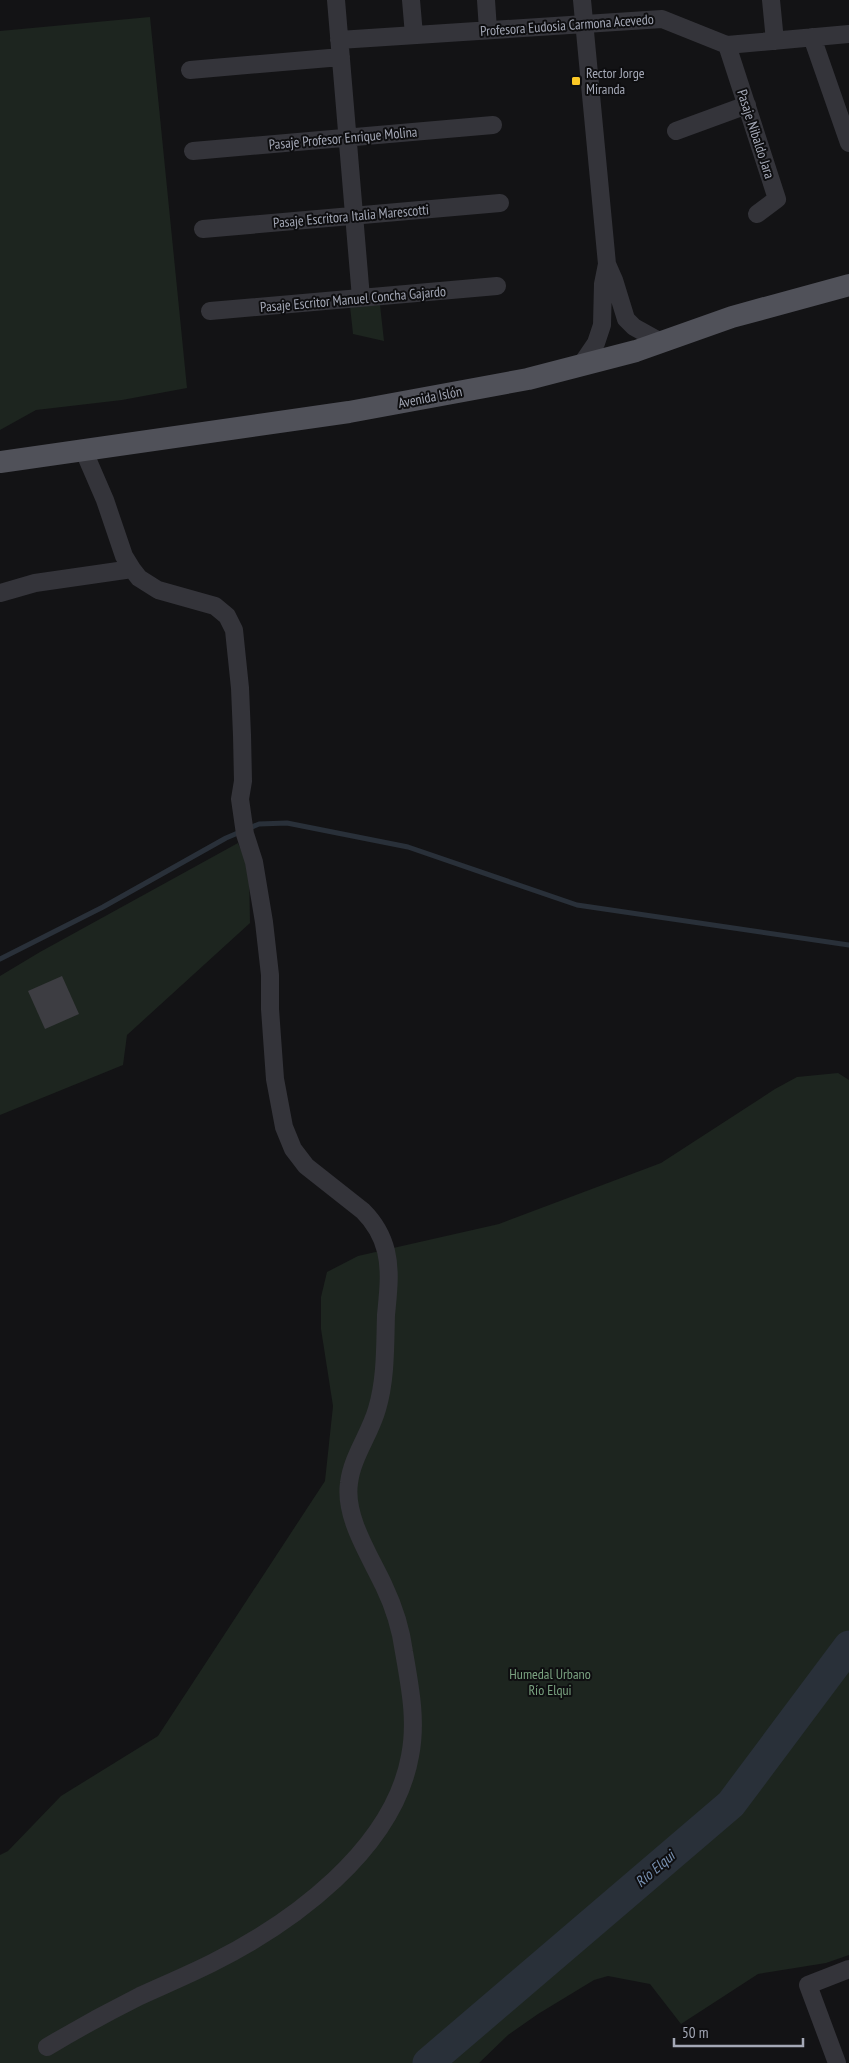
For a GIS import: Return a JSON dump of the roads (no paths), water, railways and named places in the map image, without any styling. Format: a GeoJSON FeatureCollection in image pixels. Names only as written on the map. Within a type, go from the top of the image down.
{"type":"FeatureCollection","features":[{"type":"Feature","properties":{"kind":"main road","name":"Avenida Islón"},"geometry":{"type":"LineString","coordinates":[[0,462],[350,412],[528,379],[636,351],[732,317],[849,285]]}},
{"type":"Feature","properties":{"kind":"street"},"geometry":{"type":"LineString","coordinates":[[336,0],[361,298]]}},
{"type":"Feature","properties":{"kind":"street"},"geometry":{"type":"LineString","coordinates":[[411,0],[414,35]]}},
{"type":"Feature","properties":{"kind":"street"},"geometry":{"type":"LineString","coordinates":[[486,0],[488,30]]}},
{"type":"Feature","properties":{"kind":"street"},"geometry":{"type":"LineString","coordinates":[[581,365],[596,343],[602,325],[603,284],[607,264],[582,0]]}},
{"type":"Feature","properties":{"kind":"street"},"geometry":{"type":"LineString","coordinates":[[772,0],[775,40]]}},
{"type":"Feature","properties":{"kind":"street","name":"Profesora Eudosia Carmona Acevedo"},"geometry":{"type":"LineString","coordinates":[[190,70],[414,35],[662,19],[727,45],[849,34]]}},
{"type":"Feature","properties":{"kind":"street"},"geometry":{"type":"LineString","coordinates":[[812,37],[849,144]]}},
{"type":"Feature","properties":{"kind":"street","name":"Pasaje Nibaldo Jara"},"geometry":{"type":"LineString","coordinates":[[727,45],[777,199],[757,214]]}},
{"type":"Feature","properties":{"kind":"street"},"geometry":{"type":"LineString","coordinates":[[676,131],[747,105]]}},
{"type":"Feature","properties":{"kind":"street","name":"Pasaje Profesor Enrique Molina"},"geometry":{"type":"LineString","coordinates":[[193,151],[493,126]]}},
{"type":"Feature","properties":{"kind":"street","name":"Pasaje Escritora Italia Marescotti"},"geometry":{"type":"LineString","coordinates":[[202,229],[500,203]]}},
{"type":"Feature","properties":{"kind":"street"},"geometry":{"type":"LineString","coordinates":[[607,264],[626,318],[634,327],[661,342]]}},
{"type":"Feature","properties":{"kind":"street","name":"Pasaje Escritor Manuel Concha Gajardo"},"geometry":{"type":"LineString","coordinates":[[210,311],[497,286]]}},
{"type":"Feature","properties":{"kind":"street"},"geometry":{"type":"LineString","coordinates":[[47,2047],[110,2011],[238,1950],[298,1909],[345,1869],[372,1839],[384,1822],[402,1789],[410,1756],[414,1722],[413,1705],[400,1628],[383,1584],[370,1562],[361,1540],[348,1494],[351,1472],[372,1423],[383,1380],[388,1274],[386,1251],[378,1230],[371,1220],[354,1203],[306,1166],[296,1154],[288,1139],[275,1079],[270,1009],[270,975],[264,922],[254,862],[244,829],[240,799],[243,781],[240,688],[234,630],[231,623],[215,606],[158,590],[139,578],[132,570],[124,556],[83,449]]}},
{"type":"Feature","properties":{"kind":"street"},"geometry":{"type":"LineString","coordinates":[[0,593],[35,583],[132,570]]}},
{"type":"Feature","properties":{"kind":"street"},"geometry":{"type":"LineString","coordinates":[[837,2063],[808,1985],[849,1969]]}},
{"type":"Feature","properties":{"kind":"waterway"},"geometry":{"type":"LineString","coordinates":[[0,959],[103,907],[226,838],[259,824],[287,823],[408,847],[577,905],[849,945]]}},
{"type":"Feature","properties":{"kind":"waterway","name":"Río Elqui"},"geometry":{"type":"LineString","coordinates":[[428,2063],[731,1804],[849,1646]]}},
{"type":"Feature","properties":{"kind":"place","name":"Rector Jorge Miranda"},"geometry":{"type":"Point","coordinates":[576,81]}},
{"type":"Feature","properties":{"kind":"park label","name":"Humedal Urbano Río Elqui"},"geometry":{"type":"Point","coordinates":[550,1682]}}]}
